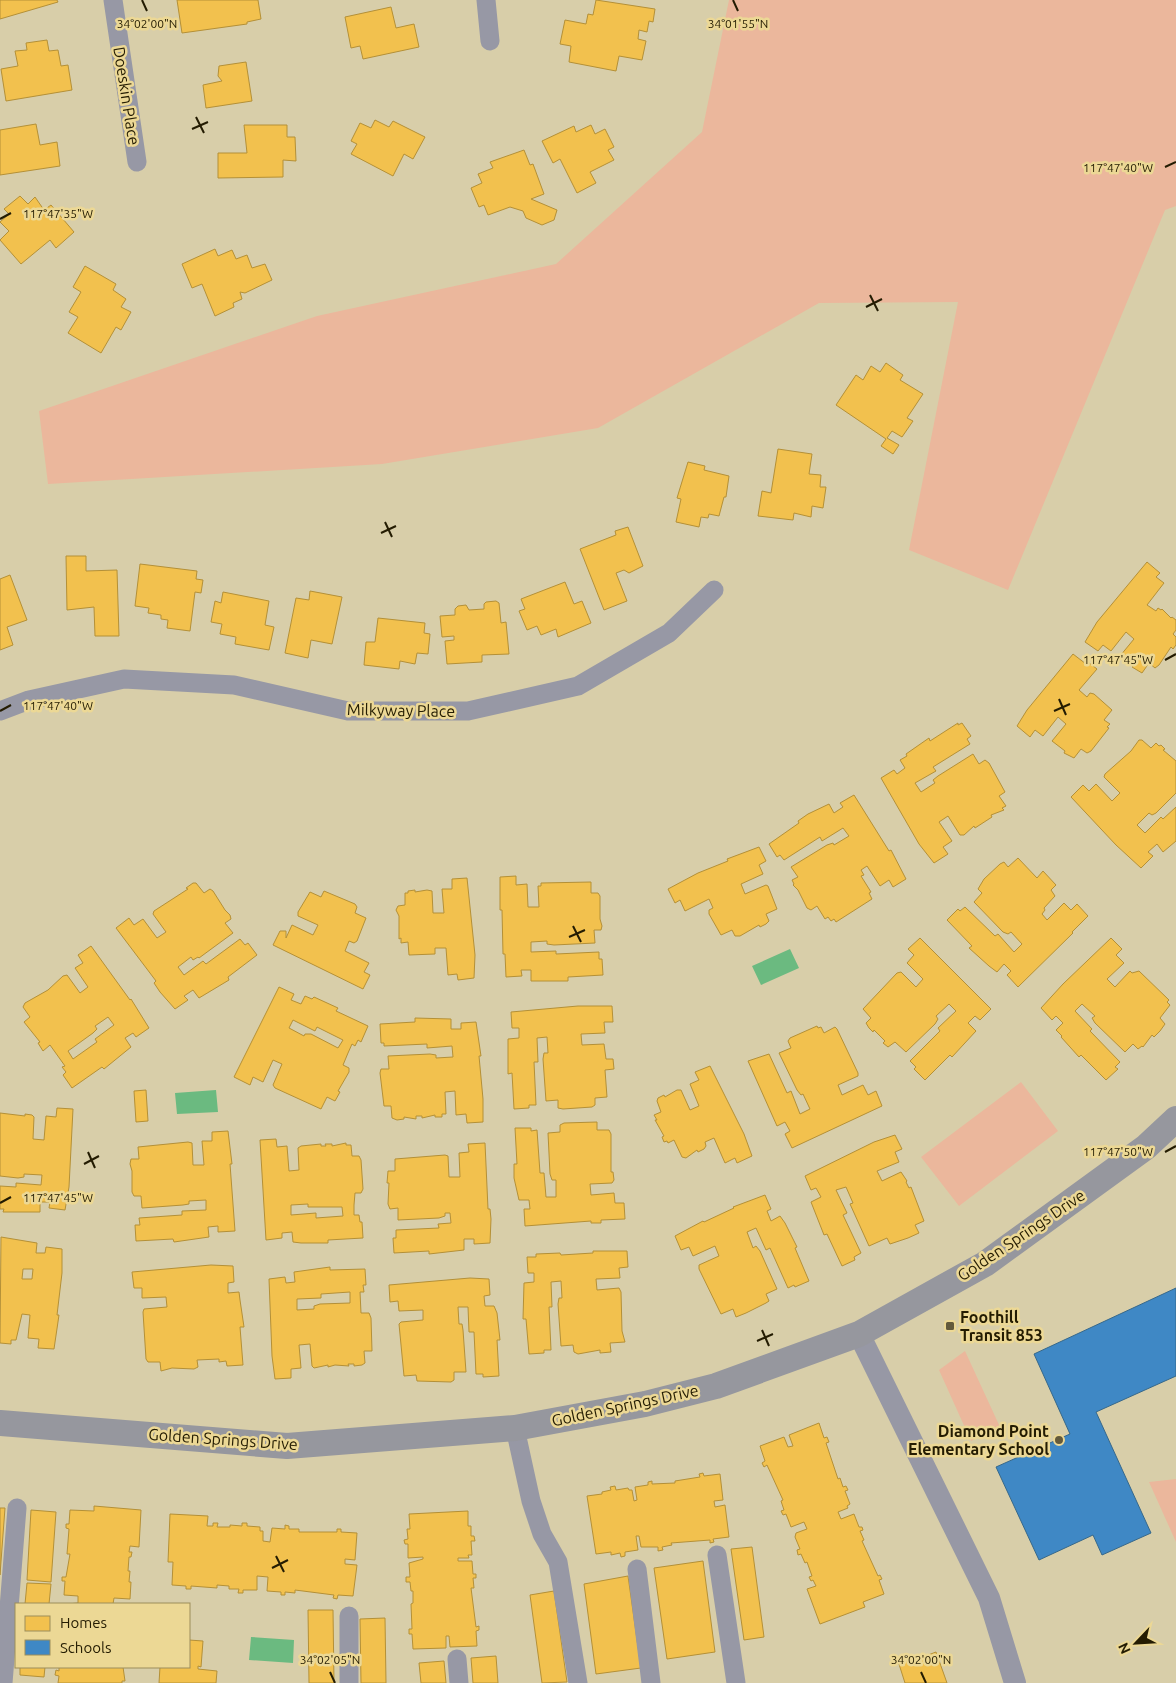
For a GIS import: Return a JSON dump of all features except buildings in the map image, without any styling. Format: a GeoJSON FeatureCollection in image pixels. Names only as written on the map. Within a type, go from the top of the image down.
{"type":"FeatureCollection","features":[{"type":"Feature","properties":{"kind":"main road","name":"Golden Springs Drive"},"geometry":{"type":"LineString","coordinates":[[0,1423],[287,1446],[515,1428],[645,1404],[716,1386],[859,1334],[984,1264],[1146,1147],[1176,1119]]}},
{"type":"Feature","properties":{"kind":"street","name":"Doeskin Place"},"geometry":{"type":"LineString","coordinates":[[113,0],[137,162]]}},
{"type":"Feature","properties":{"kind":"street"},"geometry":{"type":"LineString","coordinates":[[486,0],[490,41]]}},
{"type":"Feature","properties":{"kind":"street","name":"Milkyway Place"},"geometry":{"type":"LineString","coordinates":[[0,711],[28,700],[124,679],[234,685],[348,711],[468,711],[578,686],[669,633],[714,590]]}},
{"type":"Feature","properties":{"kind":"street"},"geometry":{"type":"LineString","coordinates":[[859,1334],[989,1598],[1015,1683]]}},
{"type":"Feature","properties":{"kind":"street"},"geometry":{"type":"LineString","coordinates":[[515,1428],[531,1500],[542,1534],[558,1562],[578,1683]]}},
{"type":"Feature","properties":{"kind":"street"},"geometry":{"type":"LineString","coordinates":[[3,1683],[17,1508]]}},
{"type":"Feature","properties":{"kind":"street"},"geometry":{"type":"LineString","coordinates":[[717,1555],[743,1682]]}},
{"type":"Feature","properties":{"kind":"street"},"geometry":{"type":"LineString","coordinates":[[637,1569],[651,1683]]}},
{"type":"Feature","properties":{"kind":"street"},"geometry":{"type":"LineString","coordinates":[[349,1616],[349,1683]]}},
{"type":"Feature","properties":{"kind":"street"},"geometry":{"type":"LineString","coordinates":[[457,1659],[459,1683]]}},
{"type":"Feature","properties":{"kind":"shaded area"},"geometry":{"type":"Polygon","coordinates":[[[729,0],[1176,0],[1176,206],[1165,210],[1008,590],[909,550],[958,302],[819,303],[598,428],[382,464],[48,484],[39,411],[317,316],[556,264],[702,132],[729,0]]]}},
{"type":"Feature","properties":{"kind":"shaded area"},"geometry":{"type":"Polygon","coordinates":[[[790,949],[799,968],[761,985],[752,966],[790,949]]]}},
{"type":"Feature","properties":{"kind":"shaded area"},"geometry":{"type":"Polygon","coordinates":[[[1021,1082],[1058,1131],[959,1206],[921,1157],[1021,1082]]]}},
{"type":"Feature","properties":{"kind":"shaded area"},"geometry":{"type":"Polygon","coordinates":[[[216,1090],[218,1112],[177,1114],[175,1093],[216,1090]]]}},
{"type":"Feature","properties":{"kind":"shaded area"},"geometry":{"type":"Polygon","coordinates":[[[965,1351],[1000,1427],[971,1441],[939,1370],[965,1351]]]}},
{"type":"Feature","properties":{"kind":"shaded area"},"geometry":{"type":"Polygon","coordinates":[[[1176,1479],[1176,1542],[1149,1482],[1176,1479]]]}},
{"type":"Feature","properties":{"kind":"shaded area"},"geometry":{"type":"Polygon","coordinates":[[[251,1637],[294,1640],[293,1663],[249,1660],[251,1637]]]}},
{"type":"Feature","properties":{"kind":"place","name":"Foothill Transit 853"},"geometry":{"type":"Point","coordinates":[950,1326]}},
{"type":"Feature","properties":{"kind":"place","name":"Diamond Point Elementary School"},"geometry":{"type":"Point","coordinates":[1059,1440]}}]}
